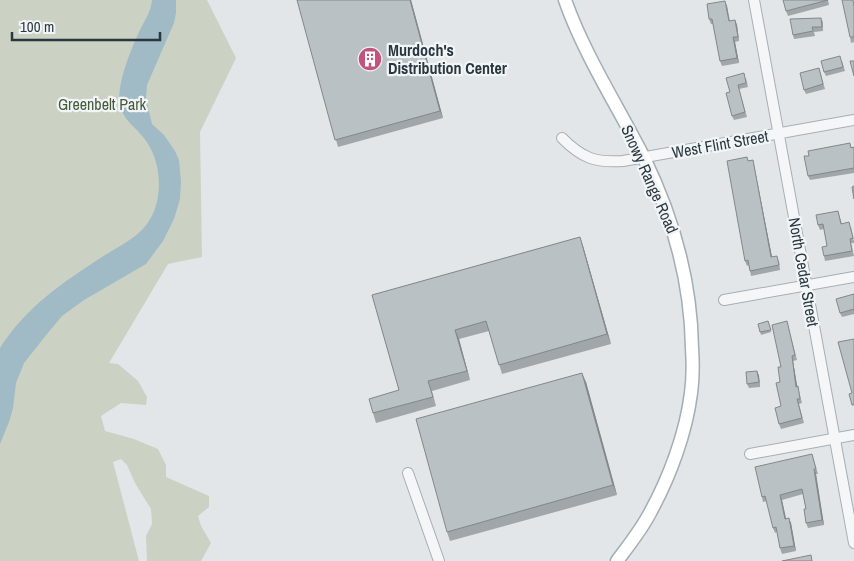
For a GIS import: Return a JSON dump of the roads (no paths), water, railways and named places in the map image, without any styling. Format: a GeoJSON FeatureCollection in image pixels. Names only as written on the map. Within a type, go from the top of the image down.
{"type":"FeatureCollection","features":[{"type":"Feature","properties":{"kind":"main road","name":"Snowy Range Road"},"geometry":{"type":"LineString","coordinates":[[565,0],[586,47],[643,157],[669,217],[682,257],[692,323],[692,393],[686,419],[661,491],[640,531],[617,561]]}},
{"type":"Feature","properties":{"kind":"street","name":"North Cedar Street"},"geometry":{"type":"LineString","coordinates":[[754,0],[854,544]]}},
{"type":"Feature","properties":{"kind":"street","name":"West Flint Street"},"geometry":{"type":"LineString","coordinates":[[562,138],[572,149],[594,160],[607,162],[623,161],[854,120]]}},
{"type":"Feature","properties":{"kind":"street"},"geometry":{"type":"LineString","coordinates":[[724,300],[854,277]]}},
{"type":"Feature","properties":{"kind":"street"},"geometry":{"type":"LineString","coordinates":[[750,454],[854,435]]}},
{"type":"Feature","properties":{"kind":"street"},"geometry":{"type":"LineString","coordinates":[[408,473],[439,561]]}},
{"type":"Feature","properties":{"kind":"water"},"geometry":{"type":"Polygon","coordinates":[[[152,0],[176,0],[174,23],[147,85],[146,98],[152,124],[164,135],[179,160],[180,199],[174,219],[163,241],[146,264],[84,300],[62,316],[24,363],[16,383],[9,422],[0,444],[0,348],[21,320],[46,297],[73,276],[143,229],[152,215],[156,204],[159,182],[155,160],[146,141],[124,116],[119,96],[128,58],[149,12],[152,0]]]}},
{"type":"Feature","properties":{"kind":"place","name":"Murdoch's Distribution Center"},"geometry":{"type":"Point","coordinates":[370,59]}},
{"type":"Feature","properties":{"kind":"park label","name":"Greenbelt Park"},"geometry":{"type":"Point","coordinates":[102,104]}}]}
